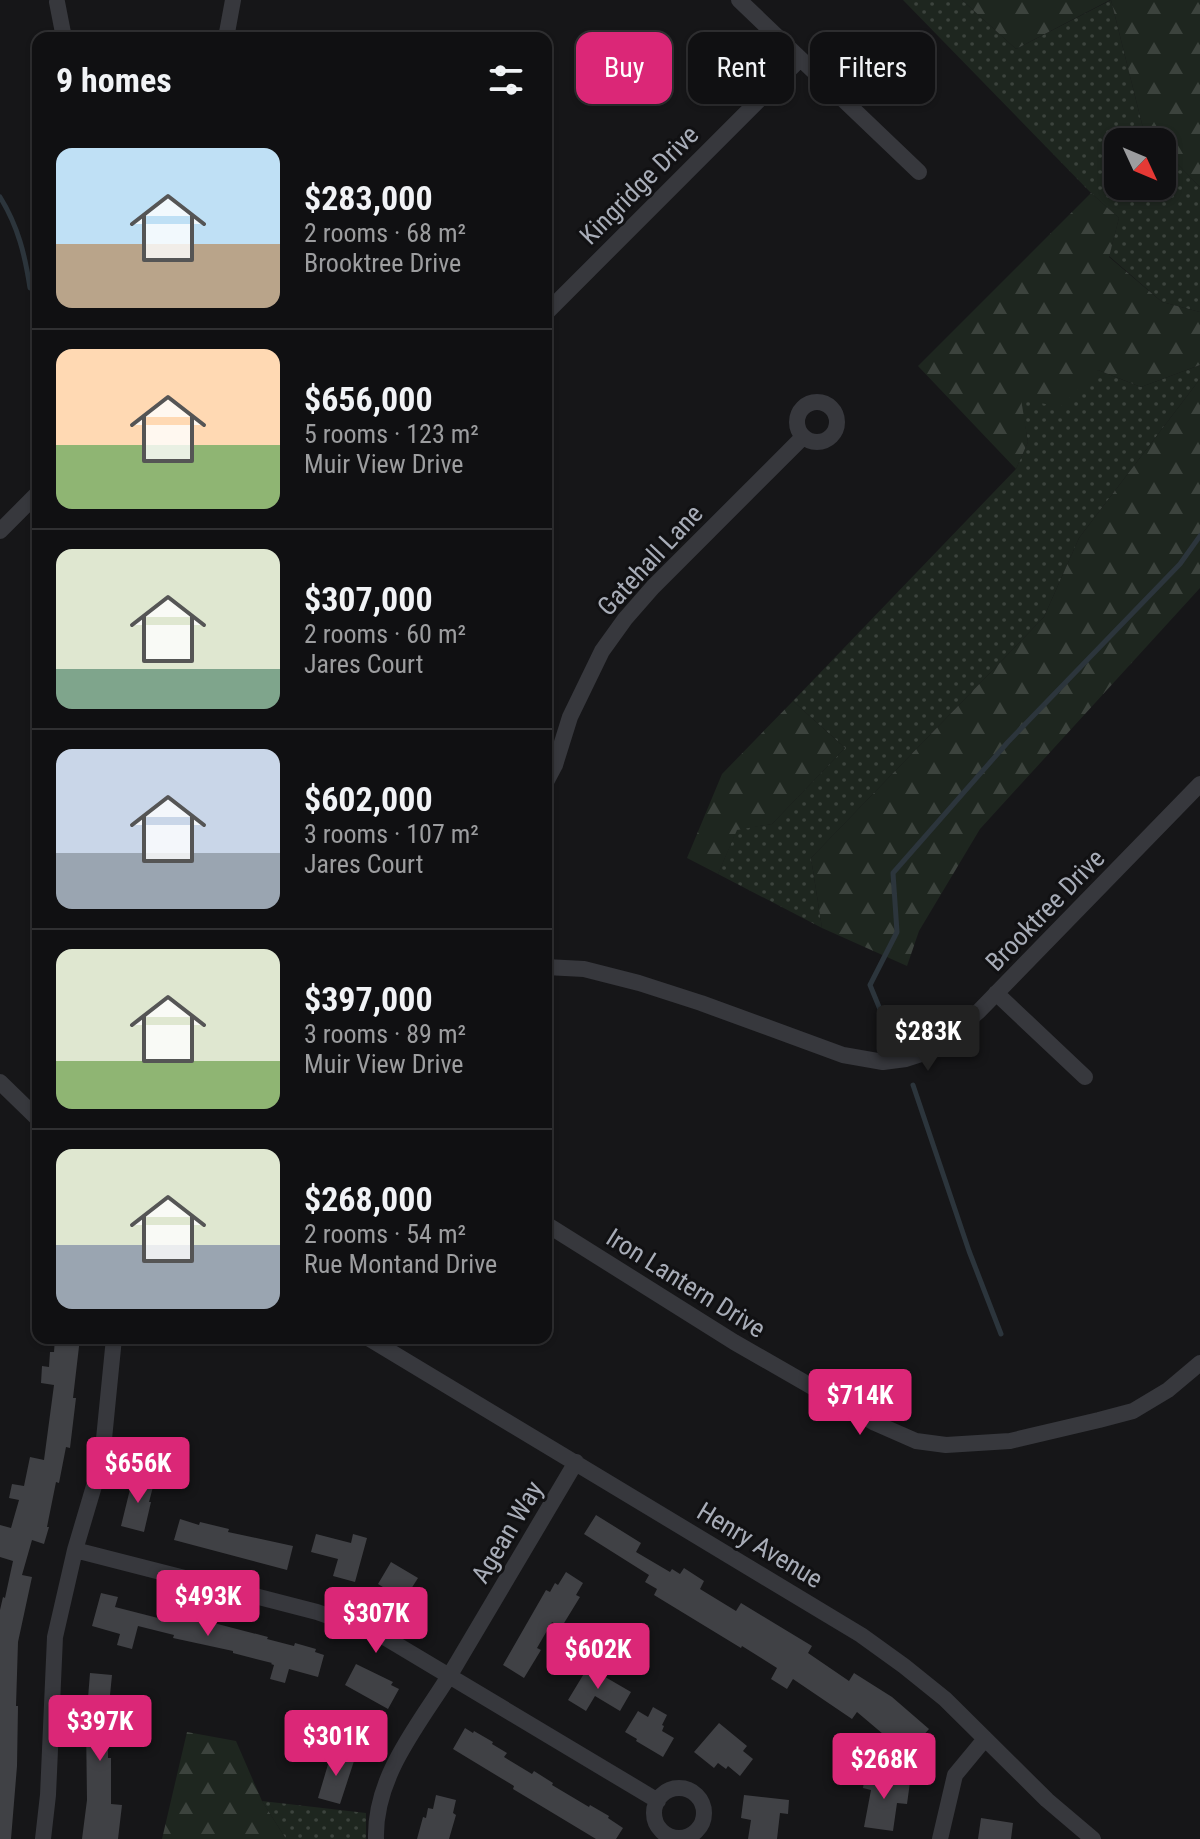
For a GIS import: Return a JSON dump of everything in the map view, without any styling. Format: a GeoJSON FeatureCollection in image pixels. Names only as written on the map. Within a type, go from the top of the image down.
{"type":"FeatureCollection","features":[{"type":"Feature","properties":{"kind":"street"},"geometry":{"type":"LineString","coordinates":[[227,32],[233,0]]}},
{"type":"Feature","properties":{"kind":"street"},"geometry":{"type":"LineString","coordinates":[[739,0],[919,172]]}},
{"type":"Feature","properties":{"kind":"street"},"geometry":{"type":"LineString","coordinates":[[57,2],[63,32]]}},
{"type":"Feature","properties":{"kind":"street","name":"Kingridge Drive"},"geometry":{"type":"LineString","coordinates":[[552,307],[800,59]]}},
{"type":"Feature","properties":{"kind":"street","name":"Gatehall Lane"},"geometry":{"type":"LineString","coordinates":[[552,771],[570,717],[602,651],[625,619],[803,437]]}},
{"type":"Feature","properties":{"kind":"street"},"geometry":{"type":"LineString","coordinates":[[0,531],[32,499]]}},
{"type":"Feature","properties":{"kind":"street","name":"Brooktree Drive"},"geometry":{"type":"LineString","coordinates":[[552,967],[584,969],[639,983],[843,1055],[883,1062],[906,1059],[934,1050],[979,1011],[1200,784]]}},
{"type":"Feature","properties":{"kind":"street"},"geometry":{"type":"LineString","coordinates":[[996,993],[1085,1077]]}},
{"type":"Feature","properties":{"kind":"street"},"geometry":{"type":"LineString","coordinates":[[0,1082],[32,1113]]}},
{"type":"Feature","properties":{"kind":"street","name":"Iron Lantern Drive"},"geometry":{"type":"LineString","coordinates":[[552,1228],[734,1342],[875,1423],[916,1441],[946,1445],[1010,1441],[1133,1411],[1168,1390],[1200,1363]]}},
{"type":"Feature","properties":{"kind":"street"},"geometry":{"type":"LineString","coordinates":[[43,1839],[55,1637],[75,1550],[102,1459],[113,1344]]}},
{"type":"Feature","properties":{"kind":"street","name":"Henry Avenue"},"geometry":{"type":"LineString","coordinates":[[378,1344],[861,1635],[945,1699],[1047,1800],[1093,1839]]}},
{"type":"Feature","properties":{"kind":"street","name":"Agean Way"},"geometry":{"type":"LineString","coordinates":[[376,1839],[378,1808],[386,1783],[405,1746],[576,1462]]}},
{"type":"Feature","properties":{"kind":"street"},"geometry":{"type":"LineString","coordinates":[[75,1550],[317,1612],[379,1634],[658,1801]]}},
{"type":"Feature","properties":{"kind":"street"},"geometry":{"type":"LineString","coordinates":[[940,1839],[955,1775],[984,1740]]}},
{"type":"Feature","properties":{"kind":"green space"},"geometry":{"type":"Polygon","coordinates":[[[903,0],[962,0],[1016,49],[1111,0],[1143,128],[1104,128],[1104,200],[1176,200],[1176,162],[1200,187],[1200,312],[1162,302],[1109,256],[1119,218],[903,0]]]}},
{"type":"Feature","properties":{"kind":"green space"},"geometry":{"type":"Polygon","coordinates":[[[962,0],[1110,0],[1016,49],[962,0]]]}},
{"type":"Feature","properties":{"kind":"green space"},"geometry":{"type":"Polygon","coordinates":[[[1111,0],[1200,0],[1200,187],[1176,162],[1176,128],[1143,128],[1111,0]]]}},
{"type":"Feature","properties":{"kind":"green space"},"geometry":{"type":"Polygon","coordinates":[[[1091,193],[1119,218],[1109,257],[1162,302],[1200,312],[1200,365],[1141,387],[1098,370],[1060,407],[1021,399],[1028,442],[1016,469],[918,366],[1091,193]]]}},
{"type":"Feature","properties":{"kind":"green space"},"geometry":{"type":"Polygon","coordinates":[[[1200,365],[1200,379],[1079,538],[1044,617],[811,858],[822,928],[718,874],[737,829],[772,824],[845,748],[793,701],[1016,469],[1028,442],[1020,399],[1098,370],[1141,387],[1200,365]]]}},
{"type":"Feature","properties":{"kind":"green space"},"geometry":{"type":"Polygon","coordinates":[[[1200,379],[1200,588],[980,829],[919,931],[907,966],[822,928],[811,858],[1044,617],[1079,538],[1200,379]]]}},
{"type":"Feature","properties":{"kind":"green space"},"geometry":{"type":"Polygon","coordinates":[[[793,701],[845,748],[772,824],[737,830],[718,874],[687,858],[722,774],[793,701]]]}},
{"type":"Feature","properties":{"kind":"green space"},"geometry":{"type":"Polygon","coordinates":[[[187,1732],[236,1741],[262,1801],[286,1839],[162,1839],[187,1732]]]}},
{"type":"Feature","properties":{"kind":"green space"},"geometry":{"type":"Polygon","coordinates":[[[262,1801],[366,1813],[366,1839],[286,1839],[262,1801]]]}},
{"type":"Feature","properties":{"kind":"building"},"geometry":{"type":"Polygon","coordinates":[[[55,1344],[79,1344],[73,1398],[76,1398],[70,1448],[66,1447],[59,1483],[56,1482],[44,1544],[32,1540],[22,1575],[32,1577],[18,1642],[17,1766],[11,1839],[0,1839],[0,1610],[13,1561],[0,1557],[0,1525],[11,1528],[19,1500],[9,1498],[12,1484],[24,1486],[30,1457],[44,1460],[54,1385],[41,1383],[42,1366],[49,1367],[50,1352],[54,1352],[55,1344]]]}},
{"type":"Feature","properties":{"kind":"building"},"geometry":{"type":"Polygon","coordinates":[[[133,1477],[154,1483],[144,1532],[121,1526],[133,1477]]]}},
{"type":"Feature","properties":{"kind":"building"},"geometry":{"type":"Polygon","coordinates":[[[596,1515],[641,1543],[636,1552],[670,1572],[672,1569],[680,1574],[684,1568],[704,1581],[700,1589],[736,1611],[741,1603],[812,1646],[808,1653],[849,1681],[854,1673],[892,1697],[929,1729],[921,1738],[924,1741],[903,1765],[889,1753],[896,1745],[857,1712],[852,1719],[793,1679],[787,1689],[771,1679],[777,1668],[654,1595],[657,1589],[645,1582],[649,1575],[584,1534],[596,1515]]]}},
{"type":"Feature","properties":{"kind":"building"},"geometry":{"type":"Polygon","coordinates":[[[180,1519],[293,1546],[287,1570],[174,1540],[180,1519]]]}},
{"type":"Feature","properties":{"kind":"building"},"geometry":{"type":"Polygon","coordinates":[[[316,1534],[351,1543],[353,1534],[367,1538],[355,1582],[333,1576],[338,1559],[311,1552],[316,1534]]]}},
{"type":"Feature","properties":{"kind":"building"},"geometry":{"type":"Polygon","coordinates":[[[391,1562],[418,1578],[404,1600],[378,1584],[391,1562]]]}},
{"type":"Feature","properties":{"kind":"building"},"geometry":{"type":"Polygon","coordinates":[[[566,1572],[583,1583],[576,1595],[580,1597],[561,1628],[552,1622],[537,1648],[541,1650],[524,1678],[503,1665],[546,1590],[550,1592],[555,1583],[558,1585],[566,1572]]]}},
{"type":"Feature","properties":{"kind":"building"},"geometry":{"type":"Polygon","coordinates":[[[101,1593],[118,1597],[115,1607],[158,1618],[160,1609],[294,1646],[295,1643],[316,1649],[315,1652],[324,1655],[318,1677],[289,1669],[285,1683],[270,1679],[272,1663],[138,1626],[132,1649],[117,1645],[120,1634],[92,1626],[101,1593]]]}},
{"type":"Feature","properties":{"kind":"building"},"geometry":{"type":"Polygon","coordinates":[[[356,1664],[393,1682],[391,1685],[399,1689],[388,1709],[345,1685],[356,1664]]]}},
{"type":"Feature","properties":{"kind":"building"},"geometry":{"type":"Polygon","coordinates":[[[588,1667],[631,1692],[620,1711],[595,1696],[586,1711],[568,1700],[588,1667]]]}},
{"type":"Feature","properties":{"kind":"building"},"geometry":{"type":"Polygon","coordinates":[[[90,1673],[112,1675],[110,1695],[114,1695],[111,1725],[108,1725],[108,1758],[111,1758],[111,1804],[122,1805],[118,1839],[82,1839],[87,1800],[86,1723],[90,1673]]]}},
{"type":"Feature","properties":{"kind":"building"},"geometry":{"type":"Polygon","coordinates":[[[653,1707],[667,1715],[662,1731],[674,1738],[663,1757],[625,1732],[638,1711],[648,1717],[653,1707]]]}},
{"type":"Feature","properties":{"kind":"building"},"geometry":{"type":"Polygon","coordinates":[[[719,1723],[747,1746],[743,1751],[753,1759],[740,1776],[728,1766],[726,1769],[718,1763],[714,1768],[694,1752],[719,1723]]]}},
{"type":"Feature","properties":{"kind":"building"},"geometry":{"type":"Polygon","coordinates":[[[465,1728],[493,1742],[507,1753],[504,1757],[532,1774],[534,1771],[552,1785],[609,1816],[623,1828],[616,1839],[596,1839],[453,1749],[465,1728]]]}},
{"type":"Feature","properties":{"kind":"building"},"geometry":{"type":"Polygon","coordinates":[[[332,1751],[355,1758],[340,1804],[318,1798],[332,1751]]]}},
{"type":"Feature","properties":{"kind":"building"},"geometry":{"type":"Polygon","coordinates":[[[865,1775],[910,1782],[907,1804],[897,1803],[893,1831],[864,1827],[871,1790],[863,1788],[865,1775]]]}},
{"type":"Feature","properties":{"kind":"building"},"geometry":{"type":"Polygon","coordinates":[[[436,1795],[456,1800],[453,1813],[456,1815],[449,1839],[417,1839],[423,1817],[426,1818],[428,1808],[433,1809],[436,1795]]]}},
{"type":"Feature","properties":{"kind":"building"},"geometry":{"type":"Polygon","coordinates":[[[744,1795],[789,1800],[788,1814],[780,1813],[777,1839],[748,1839],[751,1820],[741,1818],[744,1795]]]}},
{"type":"Feature","properties":{"kind":"building"},"geometry":{"type":"Polygon","coordinates":[[[981,1818],[1013,1823],[1011,1839],[978,1839],[981,1818]]]}},
{"type":"Feature","properties":{"kind":"waterway"},"geometry":{"type":"LineString","coordinates":[[0,197],[20,241],[30,288]]}},
{"type":"Feature","properties":{"kind":"waterway"},"geometry":{"type":"LineString","coordinates":[[891,1036],[870,985],[897,932],[893,873],[1008,742],[1180,564],[1200,536]]}},
{"type":"Feature","properties":{"kind":"waterway"},"geometry":{"type":"LineString","coordinates":[[913,1085],[969,1251],[1001,1334]]}}]}
